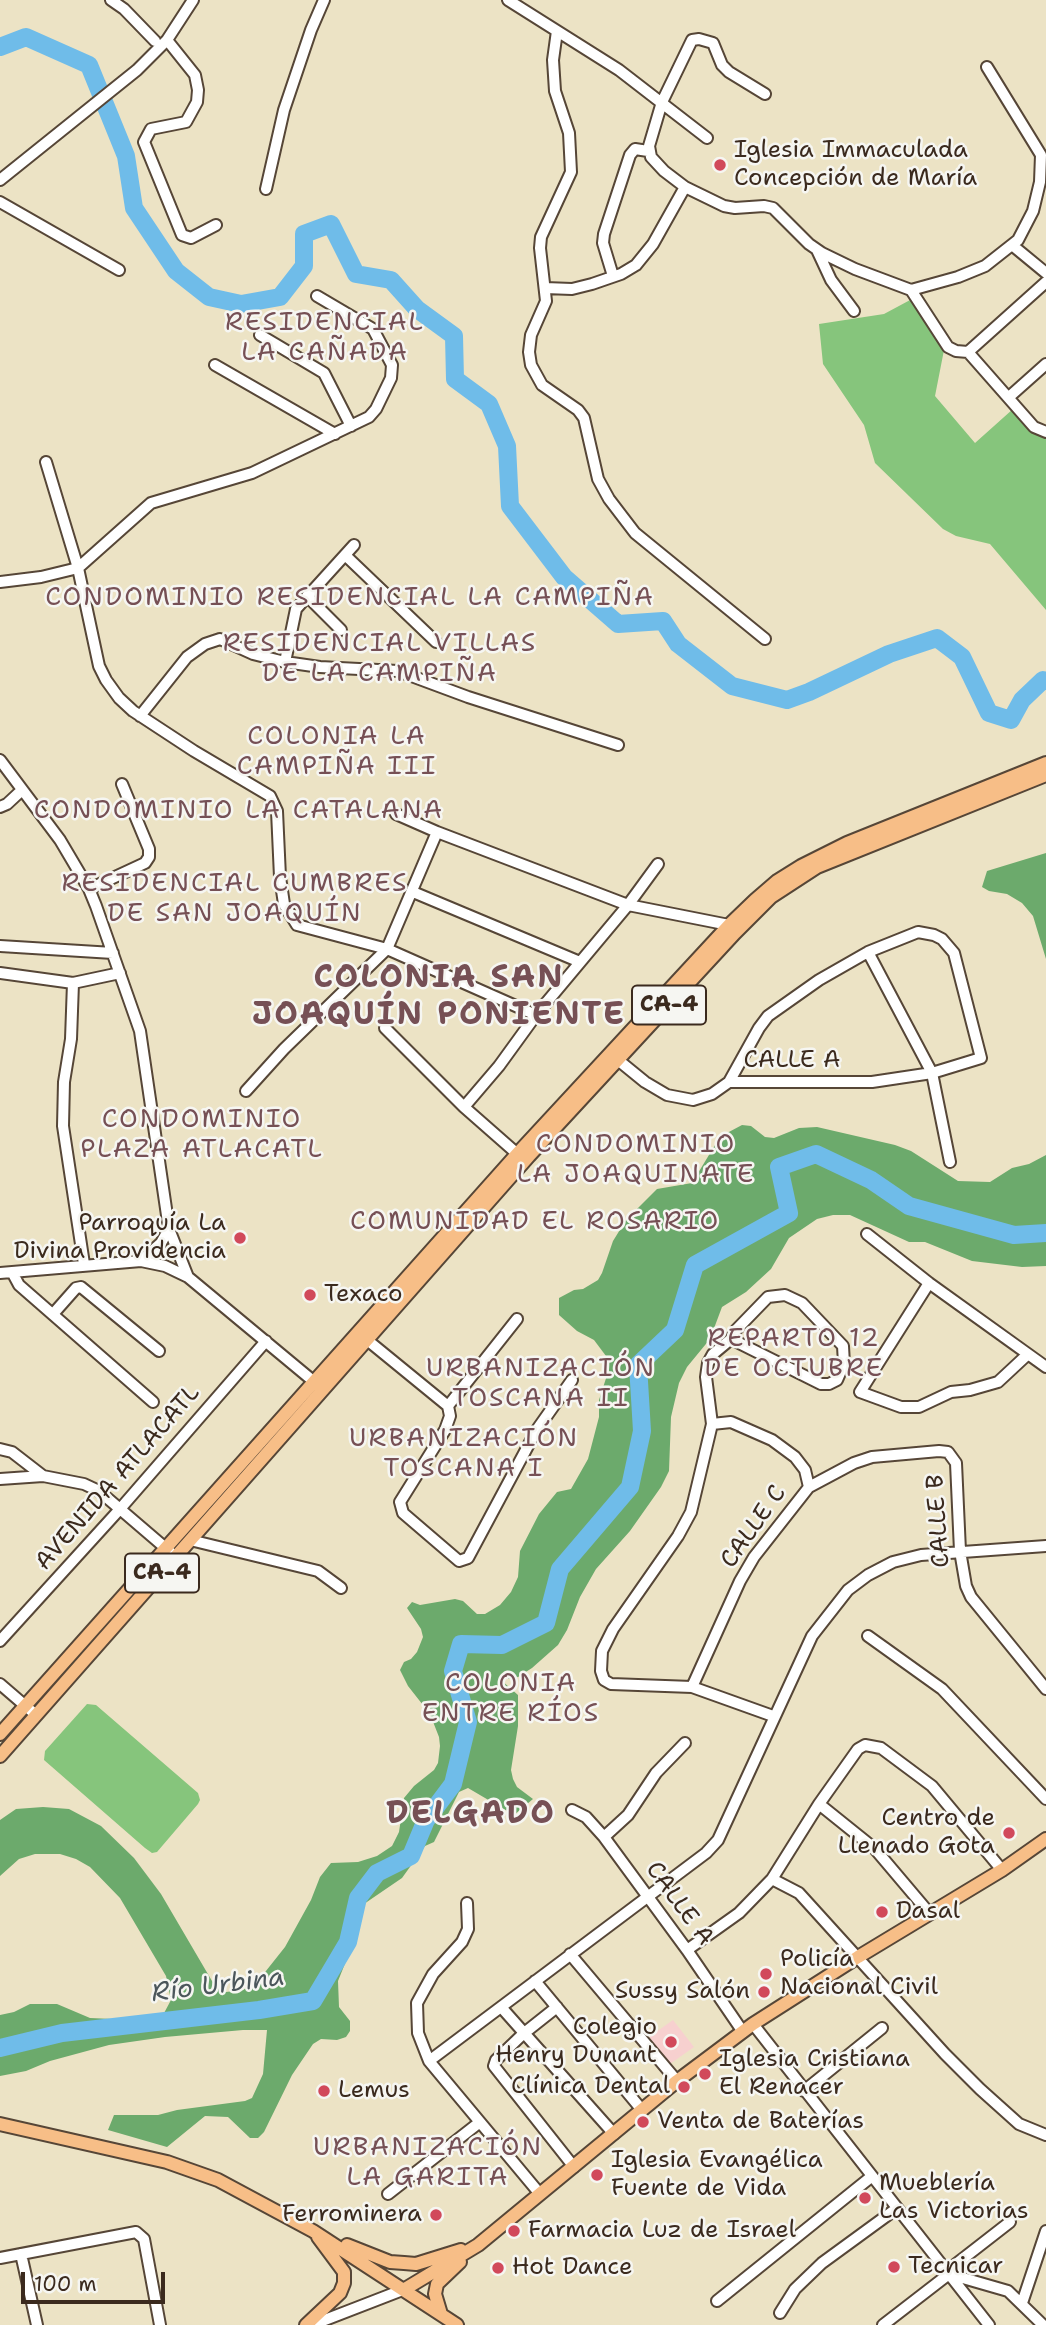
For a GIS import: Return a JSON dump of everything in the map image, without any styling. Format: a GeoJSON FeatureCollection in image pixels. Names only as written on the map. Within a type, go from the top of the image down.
{"type":"FeatureCollection","features":[{"type":"Feature","properties":{"kind":"main road","name":"CA-4"},"geometry":{"type":"LineString","coordinates":[[0,1756],[317,1385],[729,925],[777,881],[801,866],[859,838],[1046,763]]}},
{"type":"Feature","properties":{"kind":"main road","name":"CA-4"},"geometry":{"type":"LineString","coordinates":[[0,1734],[171,1553],[190,1540],[317,1385],[366,1339],[521,1157],[618,1060],[771,897],[817,867],[1046,775]]}},
{"type":"Feature","properties":{"kind":"main road"},"geometry":{"type":"LineString","coordinates":[[441,2314],[435,2294],[437,2284],[478,2245],[677,2081],[748,2028],[858,1957],[1002,1870],[1046,1839]]}},
{"type":"Feature","properties":{"kind":"main road"},"geometry":{"type":"LineString","coordinates":[[0,2124],[167,2162],[218,2180],[313,2231],[457,2325]]}},
{"type":"Feature","properties":{"kind":"main road"},"geometry":{"type":"LineString","coordinates":[[313,2231],[374,2257],[404,2263],[416,2264],[478,2245]]}},
{"type":"Feature","properties":{"kind":"main road"},"geometry":{"type":"LineString","coordinates":[[306,2325],[340,2293],[344,2283],[344,2272],[313,2231]]}},
{"type":"Feature","properties":{"kind":"main road"},"geometry":{"type":"LineString","coordinates":[[405,2289],[478,2245]]}},
{"type":"Feature","properties":{"kind":"street"},"geometry":{"type":"LineString","coordinates":[[111,0],[195,75],[197,102],[186,122],[151,129],[144,142],[182,235],[191,238],[216,225]]}},
{"type":"Feature","properties":{"kind":"street"},"geometry":{"type":"LineString","coordinates":[[0,180],[113,90],[161,42],[193,0]]}},
{"type":"Feature","properties":{"kind":"street"},"geometry":{"type":"LineString","coordinates":[[266,190],[284,110],[324,0]]}},
{"type":"Feature","properties":{"kind":"street"},"geometry":{"type":"LineString","coordinates":[[508,0],[619,70],[707,138]]}},
{"type":"Feature","properties":{"kind":"street"},"geometry":{"type":"LineString","coordinates":[[557,30],[553,60],[555,91],[569,133],[571,172],[541,237],[545,308],[531,335],[531,365],[542,385],[584,418],[598,479],[635,534],[765,639]]}},
{"type":"Feature","properties":{"kind":"street"},"geometry":{"type":"LineString","coordinates":[[765,94],[729,72],[722,65],[713,43],[692,40],[662,102],[648,151],[653,161],[685,187],[728,208],[773,208],[817,250],[855,269],[911,290],[958,277],[985,266],[1018,240],[1034,211],[1040,182],[1041,155],[987,67]]}},
{"type":"Feature","properties":{"kind":"street"},"geometry":{"type":"LineString","coordinates":[[613,276],[603,243],[604,234],[630,155],[635,149],[648,151]]}},
{"type":"Feature","properties":{"kind":"street"},"geometry":{"type":"LineString","coordinates":[[545,288],[572,289],[621,274],[641,262],[685,187]]}},
{"type":"Feature","properties":{"kind":"street"},"geometry":{"type":"LineString","coordinates":[[0,202],[119,270]]}},
{"type":"Feature","properties":{"kind":"street"},"geometry":{"type":"LineString","coordinates":[[1012,245],[1046,273]]}},
{"type":"Feature","properties":{"kind":"street"},"geometry":{"type":"LineString","coordinates":[[817,250],[831,280],[854,311]]}},
{"type":"Feature","properties":{"kind":"street"},"geometry":{"type":"LineString","coordinates":[[968,352],[1046,282]]}},
{"type":"Feature","properties":{"kind":"street"},"geometry":{"type":"LineString","coordinates":[[911,290],[948,347],[968,352],[1034,427],[1046,432]]}},
{"type":"Feature","properties":{"kind":"street"},"geometry":{"type":"LineString","coordinates":[[0,582],[57,574],[78,568],[151,503],[252,473],[373,414],[391,378],[392,365],[376,332],[317,296]]}},
{"type":"Feature","properties":{"kind":"street"},"geometry":{"type":"LineString","coordinates":[[260,334],[324,373],[351,426]]}},
{"type":"Feature","properties":{"kind":"street"},"geometry":{"type":"LineString","coordinates":[[1009,397],[1046,364]]}},
{"type":"Feature","properties":{"kind":"street"},"geometry":{"type":"LineString","coordinates":[[215,365],[335,434]]}},
{"type":"Feature","properties":{"kind":"street"},"geometry":{"type":"LineString","coordinates":[[46,462],[78,568],[99,666],[119,698],[140,716],[270,796],[277,811],[279,877],[284,904],[298,925],[387,949],[536,1015]]}},
{"type":"Feature","properties":{"kind":"street"},"geometry":{"type":"LineString","coordinates":[[285,662],[296,608],[354,545]]}},
{"type":"Feature","properties":{"kind":"street"},"geometry":{"type":"LineString","coordinates":[[345,555],[436,642]]}},
{"type":"Feature","properties":{"kind":"street"},"geometry":{"type":"LineString","coordinates":[[307,596],[341,630]]}},
{"type":"Feature","properties":{"kind":"street"},"geometry":{"type":"LineString","coordinates":[[140,716],[187,657],[215,639],[226,640],[253,653],[285,662],[320,667],[398,671],[468,697],[618,745]]}},
{"type":"Feature","properties":{"kind":"street"},"geometry":{"type":"LineString","coordinates":[[0,760],[60,840],[89,889],[113,953],[140,1031],[169,1229],[188,1277]]}},
{"type":"Feature","properties":{"kind":"street"},"geometry":{"type":"LineString","coordinates":[[89,889],[145,863],[149,857],[149,849],[122,784]]}},
{"type":"Feature","properties":{"kind":"street"},"geometry":{"type":"LineString","coordinates":[[0,807],[22,790]]}},
{"type":"Feature","properties":{"kind":"street"},"geometry":{"type":"LineString","coordinates":[[396,814],[628,905],[729,925]]}},
{"type":"Feature","properties":{"kind":"street"},"geometry":{"type":"LineString","coordinates":[[246,1091],[284,1049],[387,949],[437,832]]}},
{"type":"Feature","properties":{"kind":"street"},"geometry":{"type":"LineString","coordinates":[[464,1107],[579,962],[628,905],[657,864]]}},
{"type":"Feature","properties":{"kind":"street"},"geometry":{"type":"LineString","coordinates":[[413,892],[579,962]]}},
{"type":"Feature","properties":{"kind":"street","name":"CALLE A"},"geometry":{"type":"LineString","coordinates":[[618,1060],[653,1087],[681,1100],[705,1097],[729,1082],[872,1082],[932,1073],[981,1058],[957,959],[942,939],[918,932],[868,953]]}},
{"type":"Feature","properties":{"kind":"street"},"geometry":{"type":"LineString","coordinates":[[0,946],[113,953]]}},
{"type":"Feature","properties":{"kind":"street"},"geometry":{"type":"LineString","coordinates":[[729,1082],[759,1028],[774,1010],[819,980],[868,953],[932,1073],[950,1162]]}},
{"type":"Feature","properties":{"kind":"street"},"geometry":{"type":"LineString","coordinates":[[0,973],[73,983],[120,974]]}},
{"type":"Feature","properties":{"kind":"street"},"geometry":{"type":"LineString","coordinates":[[73,983],[63,1126],[84,1264]]}},
{"type":"Feature","properties":{"kind":"street"},"geometry":{"type":"LineString","coordinates":[[385,1028],[464,1107],[521,1157]]}},
{"type":"Feature","properties":{"kind":"street"},"geometry":{"type":"LineString","coordinates":[[141,1261],[161,1243],[169,1229]]}},
{"type":"Feature","properties":{"kind":"street"},"geometry":{"type":"LineString","coordinates":[[867,1234],[929,1283],[1046,1367]]}},
{"type":"Feature","properties":{"kind":"street"},"geometry":{"type":"LineString","coordinates":[[0,1273],[141,1261],[165,1266],[188,1277],[317,1385]]}},
{"type":"Feature","properties":{"kind":"street"},"geometry":{"type":"LineString","coordinates":[[12,1272],[19,1285],[153,1402]]}},
{"type":"Feature","properties":{"kind":"street"},"geometry":{"type":"LineString","coordinates":[[929,1283],[860,1392],[901,1407],[919,1407],[951,1392],[998,1382],[1027,1355]]}},
{"type":"Feature","properties":{"kind":"street"},"geometry":{"type":"LineString","coordinates":[[52,1314],[76,1288],[81,1287],[159,1351]]}},
{"type":"Feature","properties":{"kind":"street"},"geometry":{"type":"LineString","coordinates":[[731,1339],[821,1384],[830,1384],[837,1380],[844,1364],[843,1346],[802,1303],[785,1295],[768,1297],[736,1330],[731,1339],[720,1347],[708,1363],[706,1377],[712,1424],[695,1499],[684,1526],[613,1629],[602,1651],[601,1661],[604,1680],[611,1684],[692,1687],[773,1716]]}},
{"type":"Feature","properties":{"kind":"street"},"geometry":{"type":"LineString","coordinates":[[448,1406],[517,1320]]}},
{"type":"Feature","properties":{"kind":"street"},"geometry":{"type":"LineString","coordinates":[[366,1339],[448,1406],[450,1416],[445,1430],[400,1502],[404,1513],[459,1561],[468,1558],[536,1431],[572,1380]]}},
{"type":"Feature","properties":{"kind":"street","name":"AVENIDA ATLACATL"},"geometry":{"type":"LineString","coordinates":[[0,1642],[121,1509],[265,1340]]}},
{"type":"Feature","properties":{"kind":"street"},"geometry":{"type":"LineString","coordinates":[[712,1424],[731,1422],[772,1440],[795,1457],[805,1470],[809,1487]]}},
{"type":"Feature","properties":{"kind":"street"},"geometry":{"type":"LineString","coordinates":[[0,1449],[12,1452],[43,1476]]}},
{"type":"Feature","properties":{"kind":"street","name":"CALLE C"},"geometry":{"type":"LineString","coordinates":[[692,1687],[740,1581],[754,1557],[809,1487],[854,1463],[872,1457],[948,1452]]}},
{"type":"Feature","properties":{"kind":"street","name":"CALLE B"},"geometry":{"type":"LineString","coordinates":[[948,1452],[956,1463],[960,1551],[966,1586],[971,1597],[1046,1689]]}},
{"type":"Feature","properties":{"kind":"street"},"geometry":{"type":"LineString","coordinates":[[0,1479],[43,1476],[84,1484],[99,1491],[171,1553]]}},
{"type":"Feature","properties":{"kind":"street"},"geometry":{"type":"LineString","coordinates":[[190,1540],[318,1571],[341,1588]]}},
{"type":"Feature","properties":{"kind":"street"},"geometry":{"type":"LineString","coordinates":[[429,2061],[706,1853],[718,1840],[812,1636],[848,1590],[868,1575],[893,1562],[921,1555],[1046,1546]]}},
{"type":"Feature","properties":{"kind":"street"},"geometry":{"type":"LineString","coordinates":[[868,1636],[943,1689],[1046,1799]]}},
{"type":"Feature","properties":{"kind":"street"},"geometry":{"type":"LineString","coordinates":[[0,1684],[36,1715]]}},
{"type":"Feature","properties":{"kind":"street"},"geometry":{"type":"LineString","coordinates":[[604,1837],[628,1815],[656,1773],[685,1743]]}},
{"type":"Feature","properties":{"kind":"street"},"geometry":{"type":"LineString","coordinates":[[687,1950],[739,1913],[772,1879],[819,1804],[858,1749],[865,1745],[881,1748],[932,1786],[1002,1870]]}},
{"type":"Feature","properties":{"kind":"street"},"geometry":{"type":"LineString","coordinates":[[819,1804],[875,1849],[930,1914]]}},
{"type":"Feature","properties":{"kind":"street","name":"CALLE A"},"geometry":{"type":"LineString","coordinates":[[572,1810],[586,1817],[604,1837],[748,2028],[804,2091],[989,2325]]}},
{"type":"Feature","properties":{"kind":"street"},"geometry":{"type":"LineString","coordinates":[[772,1879],[799,1893],[980,2089],[1019,2124],[1046,2135]]}},
{"type":"Feature","properties":{"kind":"street"},"geometry":{"type":"LineString","coordinates":[[467,1903],[468,1928],[462,1942],[433,1974],[417,2003],[418,2033],[429,2061],[540,2194]]}},
{"type":"Feature","properties":{"kind":"street"},"geometry":{"type":"LineString","coordinates":[[570,1954],[677,2081]]}},
{"type":"Feature","properties":{"kind":"street"},"geometry":{"type":"LineString","coordinates":[[535,1981],[642,2110]]}},
{"type":"Feature","properties":{"kind":"street"},"geometry":{"type":"LineString","coordinates":[[501,2007],[614,2134]]}},
{"type":"Feature","properties":{"kind":"street"},"geometry":{"type":"LineString","coordinates":[[556,2007],[523,2034],[496,2060],[494,2066],[574,2167]]}},
{"type":"Feature","properties":{"kind":"street"},"geometry":{"type":"LineString","coordinates":[[804,2091],[882,2028]]}},
{"type":"Feature","properties":{"kind":"street"},"geometry":{"type":"LineString","coordinates":[[388,2194],[480,2122]]}},
{"type":"Feature","properties":{"kind":"street"},"geometry":{"type":"LineString","coordinates":[[718,2301],[871,2177]]}},
{"type":"Feature","properties":{"kind":"street"},"geometry":{"type":"LineString","coordinates":[[780,2313],[795,2289],[822,2263],[895,2209]]}},
{"type":"Feature","properties":{"kind":"street"},"geometry":{"type":"LineString","coordinates":[[883,2325],[1010,2222]]}},
{"type":"Feature","properties":{"kind":"street"},"geometry":{"type":"LineString","coordinates":[[1022,2303],[1046,2231]]}},
{"type":"Feature","properties":{"kind":"street"},"geometry":{"type":"LineString","coordinates":[[0,2258],[136,2232],[144,2239],[160,2325]]}},
{"type":"Feature","properties":{"kind":"street"},"geometry":{"type":"LineString","coordinates":[[21,2254],[37,2325]]}},
{"type":"Feature","properties":{"kind":"street"},"geometry":{"type":"LineString","coordinates":[[948,2273],[1008,2291],[1043,2325]]}},
{"type":"Feature","properties":{"kind":"street"},"geometry":{"type":"LineString","coordinates":[[312,2325],[405,2289]]}},
{"type":"Feature","properties":{"kind":"shaded area","name":"Colegio Henry Dunant"},"geometry":{"type":"Polygon","coordinates":[[[673,2020],[694,2047],[670,2064],[649,2037],[673,2020]]]}},
{"type":"Feature","properties":{"kind":"green space"},"geometry":{"type":"Polygon","coordinates":[[[912,299],[944,350],[935,396],[975,443],[1013,409],[1038,435],[1046,439],[1046,610],[990,544],[956,536],[943,529],[875,463],[864,425],[823,364],[819,324],[884,314],[912,299]]]}},
{"type":"Feature","properties":{"kind":"green space"},"geometry":{"type":"Polygon","coordinates":[[[1046,853],[1046,959],[1033,916],[1022,903],[1007,894],[982,887],[987,871],[1046,853]]]}},
{"type":"Feature","properties":{"kind":"green space"},"geometry":{"type":"Polygon","coordinates":[[[742,1125],[751,1126],[765,1137],[774,1138],[799,1128],[817,1127],[895,1145],[911,1151],[958,1181],[990,1182],[1012,1168],[1029,1164],[1046,1155],[1046,1266],[1022,1267],[972,1261],[925,1242],[909,1242],[850,1215],[833,1215],[817,1219],[789,1238],[771,1269],[746,1292],[722,1307],[710,1339],[687,1367],[679,1383],[671,1417],[669,1471],[661,1487],[630,1531],[596,1569],[558,1645],[518,1677],[501,1680],[518,1695],[518,1726],[511,1770],[513,1779],[517,1787],[533,1799],[514,1815],[468,1788],[459,1792],[434,1842],[425,1846],[402,1878],[361,1906],[348,1956],[338,1981],[339,2007],[350,2021],[350,2031],[346,2037],[337,2040],[321,2039],[313,2044],[292,2075],[264,2132],[258,2138],[250,2138],[228,2117],[205,2116],[167,2147],[108,2130],[114,2115],[158,2115],[252,2098],[263,2074],[267,2030],[165,2037],[109,2045],[50,2061],[26,2071],[0,2076],[0,2015],[30,2004],[57,2004],[90,2018],[136,2020],[163,2015],[171,2000],[166,1976],[120,1898],[90,1867],[60,1854],[35,1854],[19,1859],[0,1876],[0,1820],[16,1809],[69,1809],[101,1826],[134,1858],[161,1894],[212,1981],[226,1992],[243,1990],[258,1981],[285,1947],[311,1900],[320,1877],[331,1863],[358,1862],[377,1856],[392,1846],[399,1832],[404,1798],[434,1770],[438,1763],[440,1746],[430,1714],[408,1686],[400,1670],[404,1662],[417,1652],[423,1637],[421,1629],[407,1608],[412,1602],[420,1605],[455,1599],[463,1601],[477,1614],[485,1614],[500,1605],[511,1592],[518,1577],[520,1551],[539,1514],[557,1492],[571,1489],[588,1459],[599,1417],[599,1400],[609,1369],[609,1360],[594,1340],[577,1331],[559,1315],[559,1298],[598,1280],[613,1241],[626,1220],[657,1189],[692,1183],[715,1145],[727,1133],[742,1125]]]}},
{"type":"Feature","properties":{"kind":"green space"},"geometry":{"type":"Polygon","coordinates":[[[87,1704],[96,1705],[198,1793],[198,1804],[157,1852],[152,1853],[145,1848],[44,1760],[45,1751],[87,1704]]]}},
{"type":"Feature","properties":{"kind":"waterway"},"geometry":{"type":"LineString","coordinates":[[0,47],[26,37],[89,65],[126,156],[134,208],[176,271],[209,297],[241,304],[280,297],[304,266],[304,234],[331,224],[356,274],[391,280],[417,309],[454,336],[455,379],[489,404],[507,446],[510,506],[564,577],[618,624],[663,621],[678,644],[732,686],[787,700],[889,654],[937,638],[962,657],[989,713],[1011,720],[1022,700],[1043,680],[1046,681]]}},
{"type":"Feature","properties":{"kind":"waterway","name":"Río Urbina"},"geometry":{"type":"LineString","coordinates":[[0,2048],[62,2033],[313,2001],[348,1942],[358,1898],[377,1873],[411,1856],[426,1820],[453,1784],[468,1722],[453,1671],[461,1644],[502,1645],[546,1623],[560,1569],[630,1487],[642,1431],[638,1365],[675,1330],[695,1265],[789,1213],[779,1167],[816,1154],[871,1180],[909,1206],[1014,1235],[1046,1233]]}},
{"type":"Feature","properties":{"kind":"place","name":"Iglesia Immaculada Concepción de María"},"geometry":{"type":"Point","coordinates":[720,165]}},
{"type":"Feature","properties":{"kind":"place","name":"Parroquía La Divina Providencia"},"geometry":{"type":"Point","coordinates":[240,1238]}},
{"type":"Feature","properties":{"kind":"place","name":"Texaco"},"geometry":{"type":"Point","coordinates":[310,1295]}},
{"type":"Feature","properties":{"kind":"place","name":"Centro de Llenado Gota"},"geometry":{"type":"Point","coordinates":[1009,1833]}},
{"type":"Feature","properties":{"kind":"place","name":"Dasal"},"geometry":{"type":"Point","coordinates":[882,1912]}},
{"type":"Feature","properties":{"kind":"place","name":"Policía Nacional Civil"},"geometry":{"type":"Point","coordinates":[766,1974]}},
{"type":"Feature","properties":{"kind":"place","name":"Sussy Salón"},"geometry":{"type":"Point","coordinates":[764,1992]}},
{"type":"Feature","properties":{"kind":"place","name":"Colegio Henry Dunant"},"geometry":{"type":"Point","coordinates":[671,2042]}},
{"type":"Feature","properties":{"kind":"place","name":"Iglesia Cristiana El Renacer"},"geometry":{"type":"Point","coordinates":[705,2074]}},
{"type":"Feature","properties":{"kind":"place","name":"Clínica Dental"},"geometry":{"type":"Point","coordinates":[684,2087]}},
{"type":"Feature","properties":{"kind":"place","name":"Lemus"},"geometry":{"type":"Point","coordinates":[324,2091]}},
{"type":"Feature","properties":{"kind":"place","name":"Venta de Baterías"},"geometry":{"type":"Point","coordinates":[643,2122]}},
{"type":"Feature","properties":{"kind":"place","name":"Iglesia Evangélica Fuente de Vida"},"geometry":{"type":"Point","coordinates":[597,2175]}},
{"type":"Feature","properties":{"kind":"place","name":"Mueblería Las Victorias"},"geometry":{"type":"Point","coordinates":[865,2198]}},
{"type":"Feature","properties":{"kind":"place","name":"Ferrominera"},"geometry":{"type":"Point","coordinates":[436,2215]}},
{"type":"Feature","properties":{"kind":"place","name":"Farmacia Luz de Israel"},"geometry":{"type":"Point","coordinates":[514,2231]}},
{"type":"Feature","properties":{"kind":"place","name":"Tecnicar"},"geometry":{"type":"Point","coordinates":[894,2267]}},
{"type":"Feature","properties":{"kind":"place","name":"Hot Dance"},"geometry":{"type":"Point","coordinates":[498,2268]}},
{"type":"Feature","properties":{"kind":"district","name":"RESIDENCIAL LA CAÑADA"},"geometry":{"type":"Point","coordinates":[325,338]}},
{"type":"Feature","properties":{"kind":"district","name":"CONDOMINIO RESIDENCIAL LA CAMPIÑA"},"geometry":{"type":"Point","coordinates":[350,598]}},
{"type":"Feature","properties":{"kind":"district","name":"RESIDENCIAL VILLAS DE LA CAMPIÑA"},"geometry":{"type":"Point","coordinates":[380,659]}},
{"type":"Feature","properties":{"kind":"district","name":"COLONIA LA CAMPIÑA III"},"geometry":{"type":"Point","coordinates":[337,752]}},
{"type":"Feature","properties":{"kind":"district","name":"CONDOMINIO LA CATALANA"},"geometry":{"type":"Point","coordinates":[239,811]}},
{"type":"Feature","properties":{"kind":"district","name":"RESIDENCIAL CUMBRES DE SAN JOAQUÍN"},"geometry":{"type":"Point","coordinates":[235,899]}},
{"type":"Feature","properties":{"kind":"district","name":"COLONIA SAN JOAQUÍN PONIENTE"},"geometry":{"type":"Point","coordinates":[439,998]}},
{"type":"Feature","properties":{"kind":"district","name":"CONDOMINIO PLAZA ATLACATL"},"geometry":{"type":"Point","coordinates":[202,1135]}},
{"type":"Feature","properties":{"kind":"district","name":"CONDOMINIO LA JOAQUINATE"},"geometry":{"type":"Point","coordinates":[636,1160]}},
{"type":"Feature","properties":{"kind":"district","name":"COMUNIDAD EL ROSARIO"},"geometry":{"type":"Point","coordinates":[535,1222]}},
{"type":"Feature","properties":{"kind":"district","name":"REPARTO 12 DE OCTUBRE"},"geometry":{"type":"Point","coordinates":[794,1354]}},
{"type":"Feature","properties":{"kind":"district","name":"URBANIZACIÓN TOSCANA II"},"geometry":{"type":"Point","coordinates":[541,1384]}},
{"type":"Feature","properties":{"kind":"district","name":"URBANIZACIÓN TOSCANA I"},"geometry":{"type":"Point","coordinates":[464,1454]}},
{"type":"Feature","properties":{"kind":"district","name":"COLONIA ENTRE RÍOS"},"geometry":{"type":"Point","coordinates":[511,1699]}},
{"type":"Feature","properties":{"kind":"district","name":"DELGADO"},"geometry":{"type":"Point","coordinates":[471,1815]}},
{"type":"Feature","properties":{"kind":"district","name":"URBANIZACIÓN LA GARITA"},"geometry":{"type":"Point","coordinates":[428,2163]}}]}
